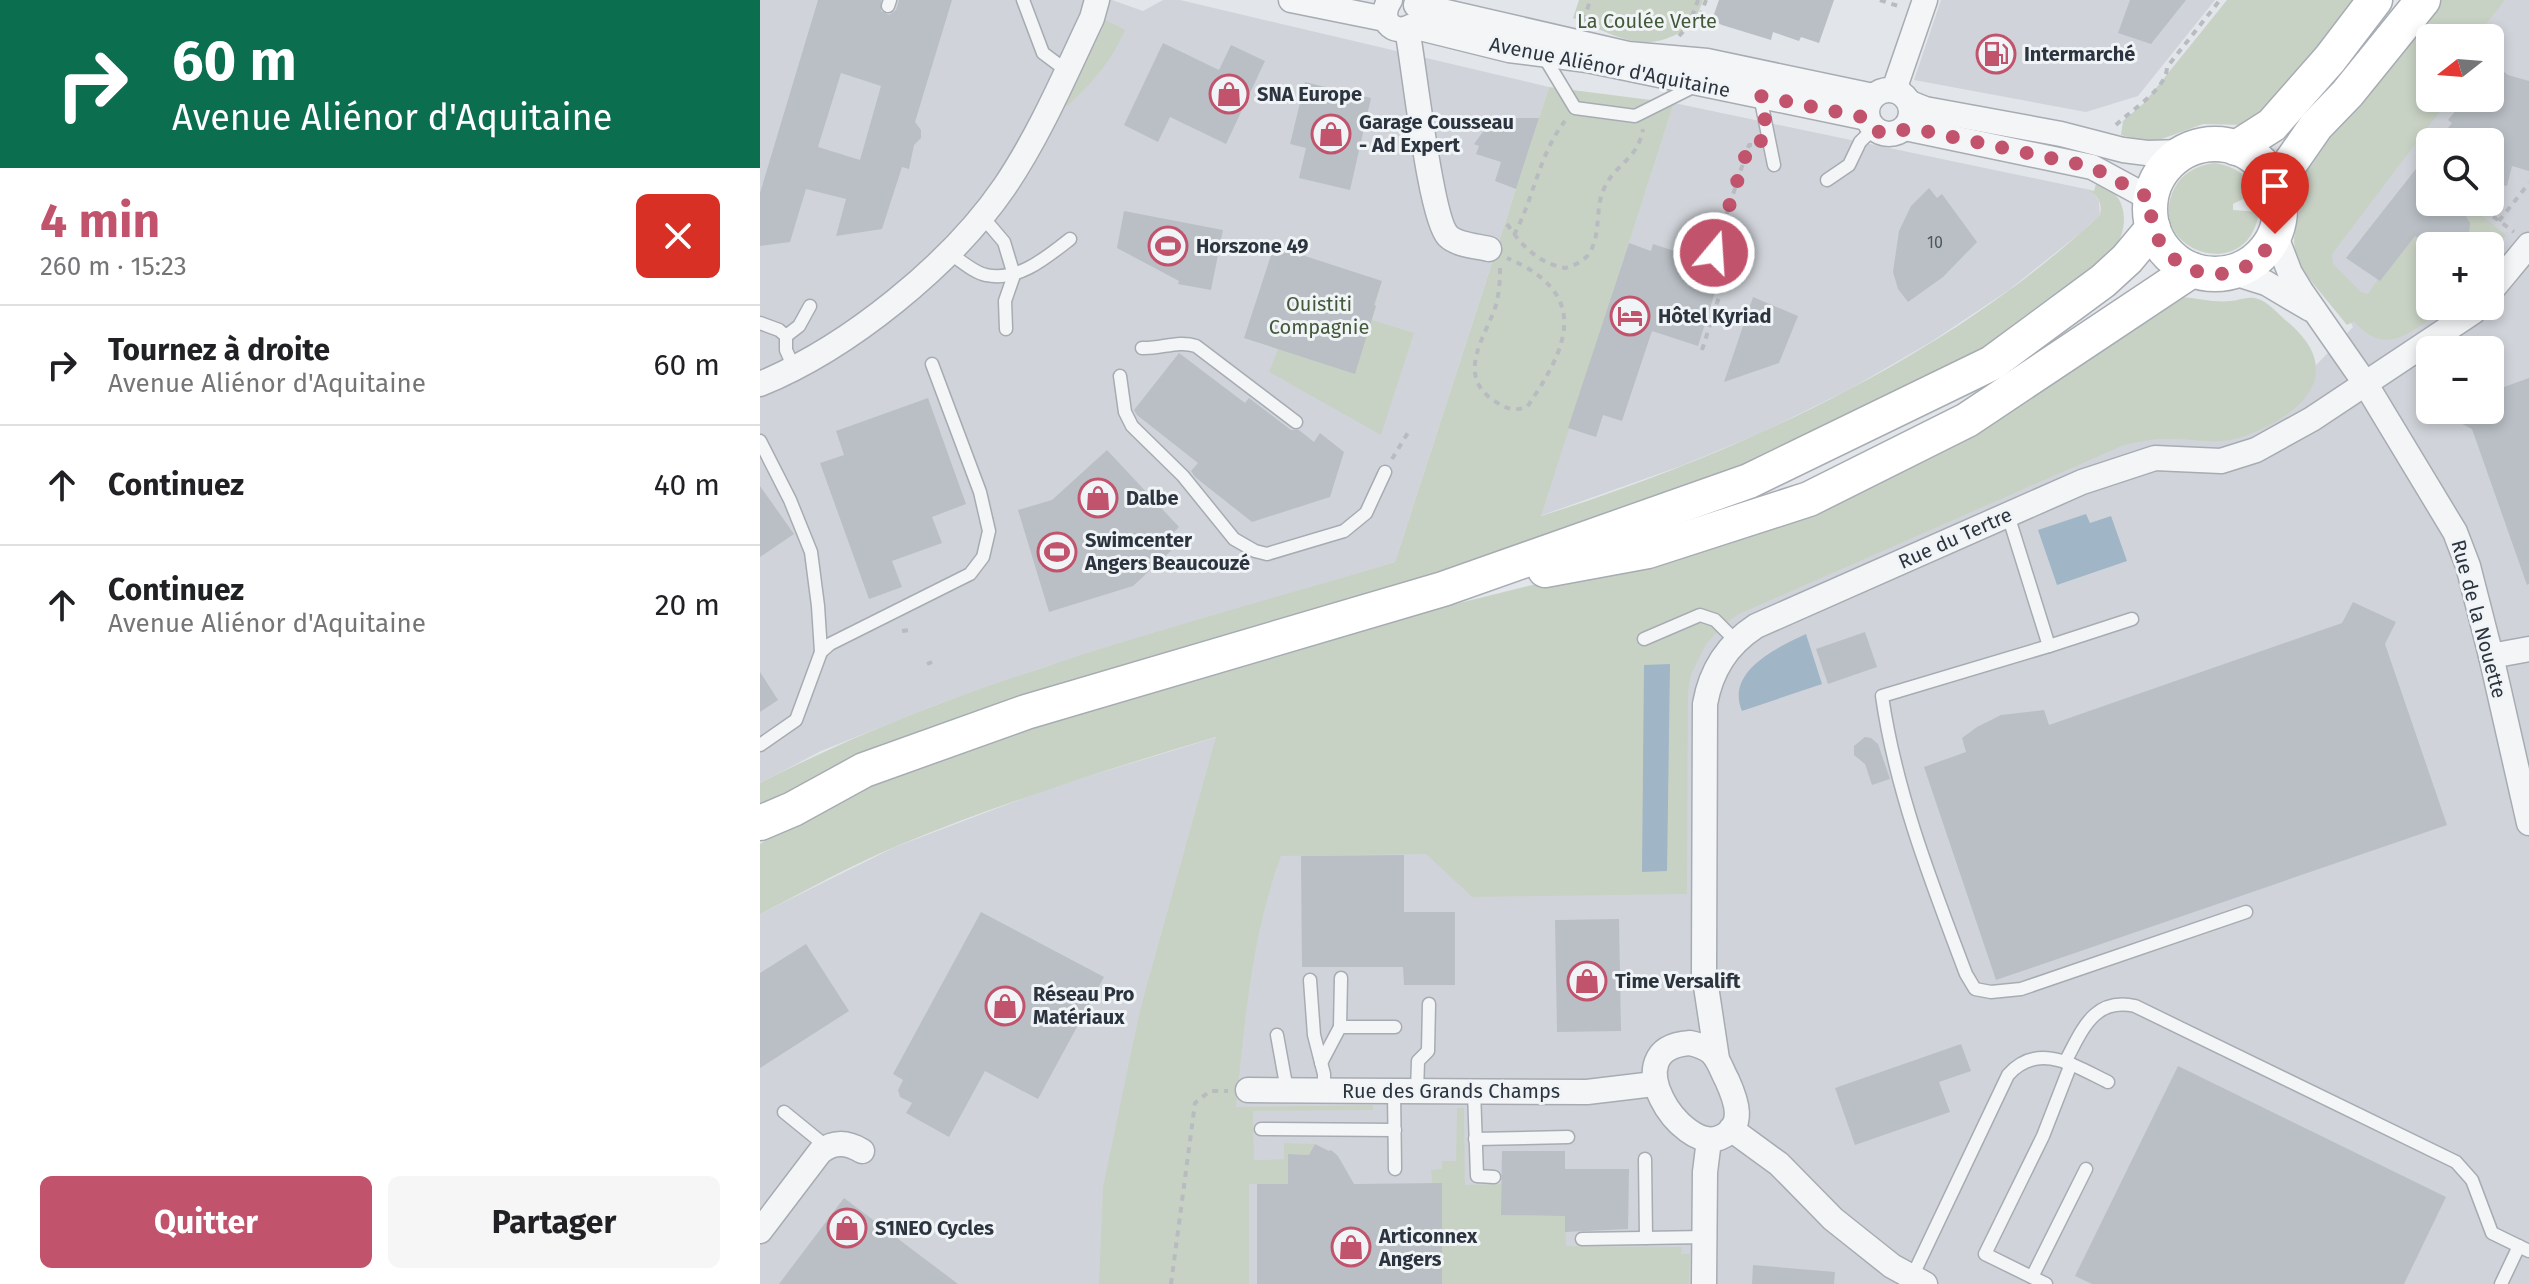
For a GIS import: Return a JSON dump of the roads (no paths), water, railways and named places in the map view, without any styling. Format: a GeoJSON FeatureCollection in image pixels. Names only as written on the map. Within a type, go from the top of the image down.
{"type":"FeatureCollection","features":[{"type":"Feature","properties":{"kind":"main road"},"geometry":{"type":"LineString","coordinates":[[2236,148],[2272,125],[2330,59],[2375,0]]}},
{"type":"Feature","properties":{"kind":"main road"},"geometry":{"type":"LineString","coordinates":[[2275,185],[2316,126],[2347,94],[2423,0]]}},
{"type":"Feature","properties":{"kind":"main road"},"geometry":{"type":"LineString","coordinates":[[760,823],[793,809],[864,770],[1026,712],[1443,589],[1749,481],[1992,363],[2103,281],[2127,259],[2152,214],[2162,172],[2183,152],[2209,144],[2236,148],[2259,162],[2275,185],[2279,213],[2275,234],[2264,252],[2231,272],[2211,274],[2192,270],[2168,253],[2152,214]]}},
{"type":"Feature","properties":{"kind":"main road"},"geometry":{"type":"LineString","coordinates":[[1443,589],[1648,551],[1809,499],[1967,420],[2192,270]]}},
{"type":"Feature","properties":{"kind":"main road"},"geometry":{"type":"LineString","coordinates":[[760,834],[793,809]]}},
{"type":"Feature","properties":{"kind":"street"},"geometry":{"type":"LineString","coordinates":[[760,384],[794,368],[857,330],[921,280],[949,253],[1011,176],[1039,129],[1092,18],[1097,0]]}},
{"type":"Feature","properties":{"kind":"street","name":"Avenue Aliénor d'Aquitaine"},"geometry":{"type":"LineString","coordinates":[[1291,0],[1404,13],[1628,54],[1707,61],[1884,107]]}},
{"type":"Feature","properties":{"kind":"street"},"geometry":{"type":"LineString","coordinates":[[1916,5],[1884,107],[1911,116],[1905,128],[2092,167],[2152,214]]}},
{"type":"Feature","properties":{"kind":"street"},"geometry":{"type":"LineString","coordinates":[[1404,13],[1432,184],[1444,230],[1452,239],[1494,252]]}},
{"type":"Feature","properties":{"kind":"street","name":"Avenue Aliénor d'Aquitaine"},"geometry":{"type":"LineString","coordinates":[[1404,13],[1448,36],[1543,55],[1587,60],[1760,96],[1925,109],[2061,134],[2123,150],[2183,152]]}},
{"type":"Feature","properties":{"kind":"street"},"geometry":{"type":"LineString","coordinates":[[1415,74],[1424,52],[1448,36]]}},
{"type":"Feature","properties":{"kind":"street","name":"Rue de la Nouette"},"geometry":{"type":"LineString","coordinates":[[2275,234],[2290,273],[2312,310],[2365,383],[2455,532],[2468,566],[2491,656],[2529,823]]}},
{"type":"Feature","properties":{"kind":"street"},"geometry":{"type":"LineString","coordinates":[[2504,273],[2524,246]]}},
{"type":"Feature","properties":{"kind":"street","name":"Rue de la Nouette"},"geometry":{"type":"LineString","coordinates":[[2231,272],[2266,283],[2312,310]]}},
{"type":"Feature","properties":{"kind":"street","name":"Rue du Tertre"},"geometry":{"type":"LineString","coordinates":[[1717,1059],[1704,973],[1705,704],[1717,666],[1736,641],[1756,626],[2082,482],[2141,461],[2173,457],[2221,461],[2256,450],[2312,419],[2461,320]]}},
{"type":"Feature","properties":{"kind":"street"},"geometry":{"type":"LineString","coordinates":[[2491,656],[2529,649]]}},
{"type":"Feature","properties":{"kind":"street","name":"Rue du Tertre"},"geometry":{"type":"LineString","coordinates":[[1674,1046],[1693,1019],[1704,973]]}},
{"type":"Feature","properties":{"kind":"street"},"geometry":{"type":"LineString","coordinates":[[1698,1045],[1717,1059],[1737,1103],[1738,1116],[1722,1137],[1709,1140],[1689,1132],[1661,1098],[1654,1084],[1656,1065],[1674,1046],[1698,1045]]}},
{"type":"Feature","properties":{"kind":"street","name":"Rue des Grands Champs"},"geometry":{"type":"LineString","coordinates":[[1243,1090],[1587,1092],[1654,1084]]}},
{"type":"Feature","properties":{"kind":"street"},"geometry":{"type":"LineString","coordinates":[[1731,1129],[1779,1164],[1833,1219],[1892,1266],[1919,1281]]}},
{"type":"Feature","properties":{"kind":"street"},"geometry":{"type":"LineString","coordinates":[[1704,1284],[1705,1172],[1709,1140]]}},
{"type":"Feature","properties":{"kind":"street"},"geometry":{"type":"LineString","coordinates":[[760,1231],[820,1152],[844,1143],[862,1151]]}},
{"type":"Feature","properties":{"kind":"lane"},"geometry":{"type":"LineString","coordinates":[[1023,0],[1043,53],[1067,71]]}},
{"type":"Feature","properties":{"kind":"lane"},"geometry":{"type":"LineString","coordinates":[[1543,55],[1575,108],[1635,116],[1701,83]]}},
{"type":"Feature","properties":{"kind":"lane"},"geometry":{"type":"LineString","coordinates":[[1760,96],[1774,165]]}},
{"type":"Feature","properties":{"kind":"lane"},"geometry":{"type":"LineString","coordinates":[[1827,180],[1849,165],[1860,142],[1884,107]]}},
{"type":"Feature","properties":{"kind":"lane"},"geometry":{"type":"LineString","coordinates":[[981,215],[1004,242],[1014,275],[1005,301],[1006,329]]}},
{"type":"Feature","properties":{"kind":"lane"},"geometry":{"type":"LineString","coordinates":[[949,253],[985,275],[1014,275],[1070,239]]}},
{"type":"Feature","properties":{"kind":"lane"},"geometry":{"type":"LineString","coordinates":[[786,336],[799,326],[810,306]]}},
{"type":"Feature","properties":{"kind":"lane"},"geometry":{"type":"LineString","coordinates":[[760,323],[786,336],[786,350],[794,368]]}},
{"type":"Feature","properties":{"kind":"lane"},"geometry":{"type":"LineString","coordinates":[[1142,348],[1155,349],[1181,343],[1196,346],[1296,422]]}},
{"type":"Feature","properties":{"kind":"lane"},"geometry":{"type":"LineString","coordinates":[[821,652],[830,644],[970,574],[983,557],[989,531],[980,492],[932,364]]}},
{"type":"Feature","properties":{"kind":"lane"},"geometry":{"type":"LineString","coordinates":[[1120,376],[1125,412],[1132,426],[1183,476],[1234,539],[1255,551],[1267,554],[1344,531],[1366,513],[1385,472]]}},
{"type":"Feature","properties":{"kind":"lane"},"geometry":{"type":"LineString","coordinates":[[760,745],[796,720],[821,652],[811,552],[790,500],[761,443]]}},
{"type":"Feature","properties":{"kind":"lane"},"geometry":{"type":"LineString","coordinates":[[2008,515],[2049,646]]}},
{"type":"Feature","properties":{"kind":"lane"},"geometry":{"type":"LineString","coordinates":[[1644,639],[1700,615],[1715,620],[1736,641]]}},
{"type":"Feature","properties":{"kind":"lane"},"geometry":{"type":"LineString","coordinates":[[2132,619],[1882,696],[1889,746],[1925,867],[1966,974],[1975,989],[1991,992],[2021,989],[2246,912]]}},
{"type":"Feature","properties":{"kind":"lane"},"geometry":{"type":"LineString","coordinates":[[1321,1063],[1340,1027],[1341,978]]}},
{"type":"Feature","properties":{"kind":"lane"},"geometry":{"type":"LineString","coordinates":[[1310,980],[1314,1035],[1324,1090]]}},
{"type":"Feature","properties":{"kind":"lane"},"geometry":{"type":"LineString","coordinates":[[1395,1169],[1395,1130],[1418,1061],[1428,1051],[1429,1004]]}},
{"type":"Feature","properties":{"kind":"lane"},"geometry":{"type":"LineString","coordinates":[[2046,1284],[1985,1254],[2043,1136],[2068,1063],[2088,1021],[2097,1013],[2118,1004],[2135,1006],[2456,1162],[2472,1180],[2492,1233],[2524,1248],[2501,1284]]}},
{"type":"Feature","properties":{"kind":"lane"},"geometry":{"type":"LineString","coordinates":[[1340,1027],[1395,1027]]}},
{"type":"Feature","properties":{"kind":"lane"},"geometry":{"type":"LineString","coordinates":[[1277,1035],[1287,1090]]}},
{"type":"Feature","properties":{"kind":"lane"},"geometry":{"type":"LineString","coordinates":[[1919,1281],[2008,1075],[2015,1067],[2034,1057],[2055,1058],[2108,1082]]}},
{"type":"Feature","properties":{"kind":"lane"},"geometry":{"type":"LineString","coordinates":[[1474,1091],[1477,1176],[1494,1177]]}},
{"type":"Feature","properties":{"kind":"lane"},"geometry":{"type":"LineString","coordinates":[[784,1112],[827,1147]]}},
{"type":"Feature","properties":{"kind":"lane"},"geometry":{"type":"LineString","coordinates":[[1261,1129],[1395,1130]]}},
{"type":"Feature","properties":{"kind":"lane"},"geometry":{"type":"LineString","coordinates":[[1475,1139],[1568,1137]]}},
{"type":"Feature","properties":{"kind":"lane"},"geometry":{"type":"LineString","coordinates":[[1645,1159],[1646,1238]]}},
{"type":"Feature","properties":{"kind":"lane"},"geometry":{"type":"LineString","coordinates":[[2032,1277],[2086,1169]]}},
{"type":"Feature","properties":{"kind":"lane"},"geometry":{"type":"LineString","coordinates":[[1582,1239],[1705,1237]]}},
{"type":"Feature","properties":{"kind":"water"},"geometry":{"type":"Polygon","coordinates":[[[2086,514],[2090,523],[2111,516],[2127,561],[2057,585],[2038,530],[2086,514]]]}},
{"type":"Feature","properties":{"kind":"water"},"geometry":{"type":"Polygon","coordinates":[[[1806,634],[1822,684],[1742,711],[1739,697],[1747,672],[1769,654],[1806,634]]]}},
{"type":"Feature","properties":{"kind":"water"},"geometry":{"type":"Polygon","coordinates":[[[1670,664],[1667,871],[1642,872],[1644,665],[1670,664]]]}},
{"type":"Feature","properties":{"kind":"place","name":"Intermarché"},"geometry":{"type":"Point","coordinates":[1996,54]}},
{"type":"Feature","properties":{"kind":"place","name":"SNA Europe"},"geometry":{"type":"Point","coordinates":[1229,94]}},
{"type":"Feature","properties":{"kind":"place","name":"Garage Cousseau - Ad Expert"},"geometry":{"type":"Point","coordinates":[1331,134]}},
{"type":"Feature","properties":{"kind":"place","name":"Horszone 49"},"geometry":{"type":"Point","coordinates":[1168,246]}},
{"type":"Feature","properties":{"kind":"place","name":"Hôtel Kyriad"},"geometry":{"type":"Point","coordinates":[1630,316]}},
{"type":"Feature","properties":{"kind":"place","name":"Dalbe"},"geometry":{"type":"Point","coordinates":[1098,498]}},
{"type":"Feature","properties":{"kind":"place","name":"Swimcenter Angers Beaucouzé"},"geometry":{"type":"Point","coordinates":[1057,552]}},
{"type":"Feature","properties":{"kind":"place","name":"Time Versalift"},"geometry":{"type":"Point","coordinates":[1587,981]}},
{"type":"Feature","properties":{"kind":"place","name":"Réseau Pro Matériaux"},"geometry":{"type":"Point","coordinates":[1005,1006]}},
{"type":"Feature","properties":{"kind":"place","name":"S1NEO Cycles"},"geometry":{"type":"Point","coordinates":[847,1228]}},
{"type":"Feature","properties":{"kind":"place","name":"Articonnex Angers"},"geometry":{"type":"Point","coordinates":[1351,1247]}},
{"type":"Feature","properties":{"kind":"park label","name":"La Coulée Verte"},"geometry":{"type":"Point","coordinates":[1647,21]}},
{"type":"Feature","properties":{"kind":"park label","name":"Ouistiti Compagnie"},"geometry":{"type":"Point","coordinates":[1319,316]}}]}
